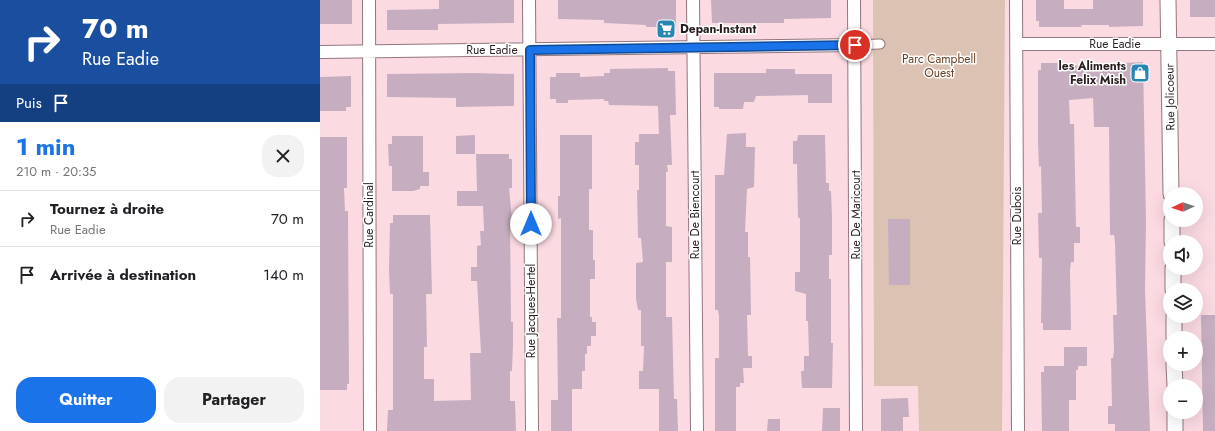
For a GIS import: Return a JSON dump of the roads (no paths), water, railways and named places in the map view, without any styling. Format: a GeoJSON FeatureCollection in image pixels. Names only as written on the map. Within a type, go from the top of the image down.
{"type":"FeatureCollection","features":[{"type":"Feature","properties":{"kind":"street","name":"Rue Cardinal"},"geometry":{"type":"LineString","coordinates":[[369,0],[370,431]]}},
{"type":"Feature","properties":{"kind":"street","name":"Rue Jacques-Hertel"},"geometry":{"type":"LineString","coordinates":[[529,0],[532,431]]}},
{"type":"Feature","properties":{"kind":"street","name":"Rue De Biencourt"},"geometry":{"type":"LineString","coordinates":[[693,0],[697,431]]}},
{"type":"Feature","properties":{"kind":"street","name":"Rue De Maricourt"},"geometry":{"type":"LineString","coordinates":[[854,0],[856,431]]}},
{"type":"Feature","properties":{"kind":"street","name":"Rue Dubois"},"geometry":{"type":"LineString","coordinates":[[1016,0],[1018,431]]}},
{"type":"Feature","properties":{"kind":"street","name":"Rue Jolicoeur"},"geometry":{"type":"LineString","coordinates":[[1168,0],[1171,187]]}},
{"type":"Feature","properties":{"kind":"street","name":"Rue Eadie"},"geometry":{"type":"LineString","coordinates":[[320,52],[880,44]]}},
{"type":"Feature","properties":{"kind":"street","name":"Rue Eadie"},"geometry":{"type":"LineString","coordinates":[[1016,44],[1215,44]]}},
{"type":"Feature","properties":{"kind":"street"},"geometry":{"type":"LineString","coordinates":[[1175,419],[1175,431]]}},
{"type":"Feature","properties":{"kind":"place","name":"Depan-Instant"},"geometry":{"type":"Point","coordinates":[666,29]}},
{"type":"Feature","properties":{"kind":"place","name":"les Aliments Felix Mish"},"geometry":{"type":"Point","coordinates":[1140,73]}},
{"type":"Feature","properties":{"kind":"park label","name":"Parc Campbell Ouest"},"geometry":{"type":"Point","coordinates":[939,66]}}]}
